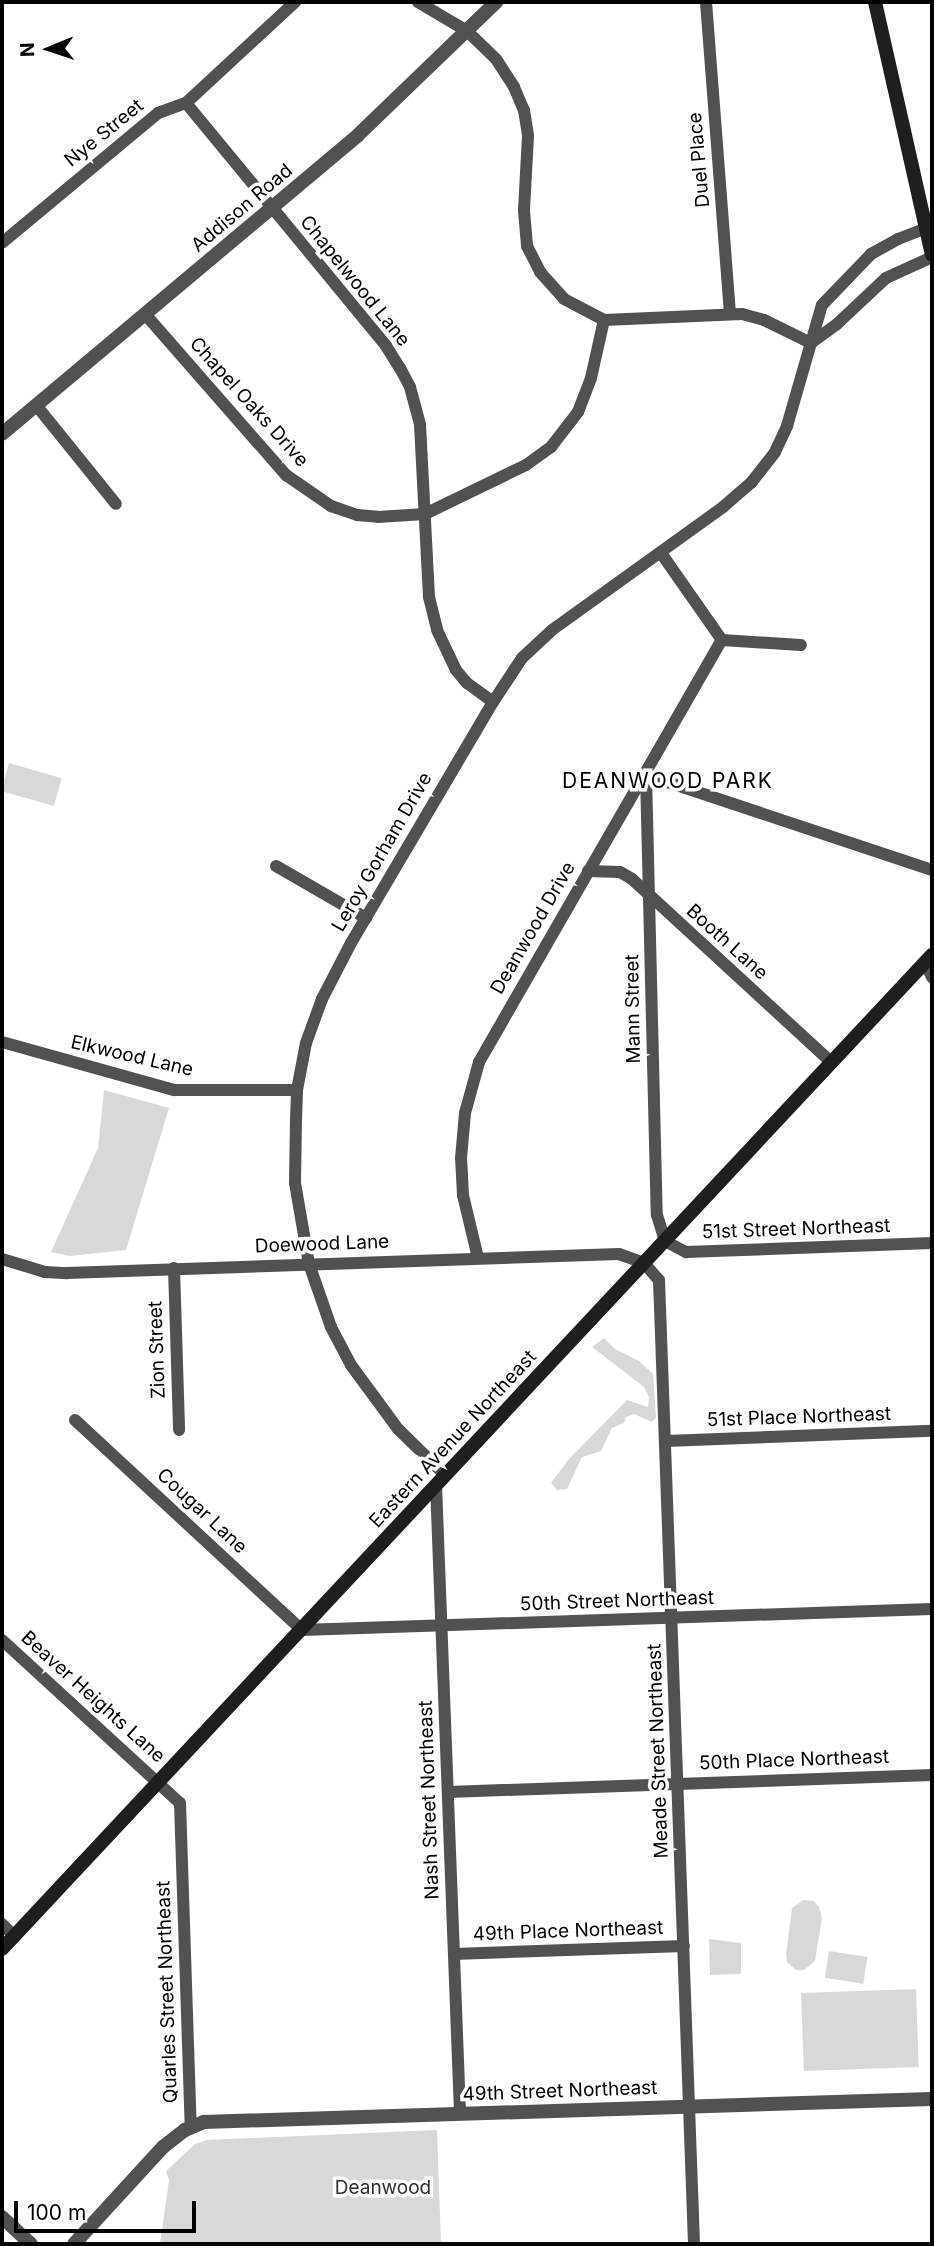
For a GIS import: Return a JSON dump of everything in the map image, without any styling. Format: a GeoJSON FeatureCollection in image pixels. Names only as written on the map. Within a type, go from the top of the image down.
{"type":"FeatureCollection","features":[{"type":"Feature","properties":{"kind":"main road"},"geometry":{"type":"LineString","coordinates":[[874,2],[932,256]]}},
{"type":"Feature","properties":{"kind":"main road","name":"Eastern Avenue Northeast"},"geometry":{"type":"LineString","coordinates":[[2,1949],[929,958]]}},
{"type":"Feature","properties":{"kind":"street","name":"Nye Street"},"geometry":{"type":"LineString","coordinates":[[2,243],[158,113],[186,103],[295,2]]}},
{"type":"Feature","properties":{"kind":"street"},"geometry":{"type":"LineString","coordinates":[[418,2],[467,31],[502,67],[524,110],[528,136],[524,230],[532,258],[550,286],[564,299],[604,320],[730,314],[752,316],[811,343],[837,324],[886,278],[932,256]]}},
{"type":"Feature","properties":{"kind":"street","name":"Addison Road"},"geometry":{"type":"LineString","coordinates":[[2,433],[272,209],[374,120],[496,2]]}},
{"type":"Feature","properties":{"kind":"street","name":"Duel Place"},"geometry":{"type":"LineString","coordinates":[[706,2],[730,314]]}},
{"type":"Feature","properties":{"kind":"street","name":"Chapelwood Lane"},"geometry":{"type":"LineString","coordinates":[[186,103],[386,346],[410,387],[420,425],[429,597],[437,630],[456,670],[467,683],[493,702]]}},
{"type":"Feature","properties":{"kind":"street","name":"Leroy Gorham Drive"},"geometry":{"type":"LineString","coordinates":[[441,1480],[398,1429],[351,1365],[331,1327],[309,1264],[295,1183],[297,1090],[306,1043],[323,999],[366,918],[493,702],[530,649],[552,630],[662,553],[733,499],[768,462],[787,426],[822,306],[851,272],[883,247],[926,228]]}},
{"type":"Feature","properties":{"kind":"street","name":"Chapel Oaks Drive"},"geometry":{"type":"LineString","coordinates":[[145,314],[248,436],[301,487],[331,506],[357,515],[399,517],[425,514],[526,465],[551,447],[578,412],[591,377],[604,320]]}},
{"type":"Feature","properties":{"kind":"street"},"geometry":{"type":"LineString","coordinates":[[36,405],[116,505]]}},
{"type":"Feature","properties":{"kind":"street"},"geometry":{"type":"LineString","coordinates":[[662,553],[722,640],[801,645]]}},
{"type":"Feature","properties":{"kind":"street","name":"Deanwood Drive"},"geometry":{"type":"LineString","coordinates":[[478,1258],[463,1195],[461,1158],[469,1093],[479,1062],[722,640]]}},
{"type":"Feature","properties":{"kind":"street"},"geometry":{"type":"LineString","coordinates":[[646,775],[932,870]]}},
{"type":"Feature","properties":{"kind":"street","name":"Mann Street"},"geometry":{"type":"LineString","coordinates":[[646,775],[657,1215],[665,1241]]}},
{"type":"Feature","properties":{"kind":"street"},"geometry":{"type":"LineString","coordinates":[[276,866],[366,918]]}},
{"type":"Feature","properties":{"kind":"street","name":"Booth Lane"},"geometry":{"type":"LineString","coordinates":[[588,871],[620,872],[632,879],[649,898],[831,1062]]}},
{"type":"Feature","properties":{"kind":"street"},"geometry":{"type":"LineString","coordinates":[[929,958],[932,977]]}},
{"type":"Feature","properties":{"kind":"street","name":"Elkwood Lane"},"geometry":{"type":"LineString","coordinates":[[2,1042],[174,1090],[297,1090]]}},
{"type":"Feature","properties":{"kind":"street","name":"51st Street Northeast"},"geometry":{"type":"LineString","coordinates":[[665,1241],[686,1252],[932,1243]]}},
{"type":"Feature","properties":{"kind":"street","name":"Doewood Lane"},"geometry":{"type":"LineString","coordinates":[[2,1259],[45,1272],[619,1254],[644,1263]]}},
{"type":"Feature","properties":{"kind":"street","name":"Meade Street Northeast"},"geometry":{"type":"LineString","coordinates":[[644,1263],[659,1280],[694,2244]]}},
{"type":"Feature","properties":{"kind":"street","name":"Zion Street"},"geometry":{"type":"LineString","coordinates":[[174,1268],[179,1430]]}},
{"type":"Feature","properties":{"kind":"street","name":"Cougar Lane"},"geometry":{"type":"LineString","coordinates":[[75,1420],[302,1630]]}},
{"type":"Feature","properties":{"kind":"street","name":"51st Place Northeast"},"geometry":{"type":"LineString","coordinates":[[666,1441],[932,1431]]}},
{"type":"Feature","properties":{"kind":"street","name":"Nash Street Northeast"},"geometry":{"type":"LineString","coordinates":[[441,1480],[441,1626],[460,2113]]}},
{"type":"Feature","properties":{"kind":"street","name":"50th Street Northeast"},"geometry":{"type":"LineString","coordinates":[[302,1630],[932,1609]]}},
{"type":"Feature","properties":{"kind":"street","name":"Beaver Heights Lane"},"geometry":{"type":"LineString","coordinates":[[2,1640],[158,1782]]}},
{"type":"Feature","properties":{"kind":"street","name":"50th Place Northeast"},"geometry":{"type":"LineString","coordinates":[[448,1791],[932,1775]]}},
{"type":"Feature","properties":{"kind":"street","name":"Quarles Street Northeast"},"geometry":{"type":"LineString","coordinates":[[74,2244],[163,2147],[191,2127],[180,1803],[158,1782]]}},
{"type":"Feature","properties":{"kind":"street"},"geometry":{"type":"LineString","coordinates":[[2,1924],[14,1936]]}},
{"type":"Feature","properties":{"kind":"street","name":"49th Place Northeast"},"geometry":{"type":"LineString","coordinates":[[454,1954],[684,1946]]}},
{"type":"Feature","properties":{"kind":"street","name":"49th Street Northeast"},"geometry":{"type":"LineString","coordinates":[[191,2127],[204,2122],[932,2099]]}},
{"type":"Feature","properties":{"kind":"street"},"geometry":{"type":"LineString","coordinates":[[2,2217],[31,2244]]}},
{"type":"Feature","properties":{"kind":"green space"},"geometry":{"type":"Polygon","coordinates":[[[9,763],[62,778],[54,806],[2,791],[9,763]]]}},
{"type":"Feature","properties":{"kind":"green space"},"geometry":{"type":"Polygon","coordinates":[[[104,1090],[169,1108],[126,1250],[70,1256],[51,1252],[98,1148],[104,1090]]]}},
{"type":"Feature","properties":{"kind":"green space"},"geometry":{"type":"Polygon","coordinates":[[[604,1338],[615,1349],[639,1361],[653,1374],[656,1418],[652,1422],[634,1414],[626,1417],[624,1423],[612,1428],[601,1451],[582,1457],[567,1489],[557,1490],[551,1483],[568,1460],[627,1400],[648,1407],[649,1397],[644,1387],[592,1347],[604,1338]]]}},
{"type":"Feature","properties":{"kind":"green space"},"geometry":{"type":"Polygon","coordinates":[[[803,1900],[814,1901],[822,1918],[815,1961],[804,1970],[796,1970],[787,1962],[786,1954],[792,1908],[803,1900]]]}},
{"type":"Feature","properties":{"kind":"green space"},"geometry":{"type":"Polygon","coordinates":[[[709,1939],[741,1943],[741,1974],[710,1975],[709,1939]]]}},
{"type":"Feature","properties":{"kind":"green space"},"geometry":{"type":"Polygon","coordinates":[[[829,1951],[868,1957],[863,1984],[825,1978],[829,1951]]]}},
{"type":"Feature","properties":{"kind":"green space"},"geometry":{"type":"Polygon","coordinates":[[[916,1989],[919,2067],[804,2071],[801,1993],[916,1989]]]}},
{"type":"Feature","properties":{"kind":"green space","name":"Deanwood"},"geometry":{"type":"Polygon","coordinates":[[[437,2130],[441,2244],[160,2244],[169,2180],[166,2171],[195,2144],[207,2140],[437,2130]]]}},
{"type":"Feature","properties":{"kind":"district","name":"DEANWOOD PARK"},"geometry":{"type":"Point","coordinates":[668,781]}}]}
